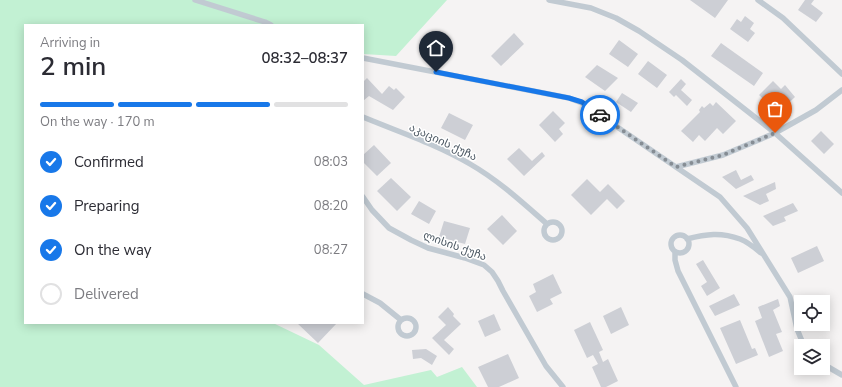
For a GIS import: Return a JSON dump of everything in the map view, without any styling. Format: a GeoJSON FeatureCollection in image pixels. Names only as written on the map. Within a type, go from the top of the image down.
{"type":"FeatureCollection","features":[{"type":"Feature","properties":{"kind":"street"},"geometry":{"type":"LineString","coordinates":[[195,0],[269,24]]}},
{"type":"Feature","properties":{"kind":"street"},"geometry":{"type":"LineString","coordinates":[[549,0],[591,8],[616,18],[639,31],[682,60],[775,133],[842,193]]}},
{"type":"Feature","properties":{"kind":"street"},"geometry":{"type":"LineString","coordinates":[[758,0],[783,18],[842,74]]}},
{"type":"Feature","properties":{"kind":"street"},"geometry":{"type":"LineString","coordinates":[[364,58],[582,102],[720,197],[747,228],[790,297],[797,329],[801,339]]}},
{"type":"Feature","properties":{"kind":"street"},"geometry":{"type":"LineString","coordinates":[[676,167],[723,155],[775,133],[816,110],[842,90]]}},
{"type":"Feature","properties":{"kind":"street","name":"აკაციის ქუჩა"},"geometry":{"type":"LineString","coordinates":[[364,117],[439,148],[469,163],[516,196],[547,224]]}},
{"type":"Feature","properties":{"kind":"street","name":"ლისის ქუჩა"},"geometry":{"type":"LineString","coordinates":[[364,198],[372,210],[389,228],[428,248],[484,265],[492,272],[546,366],[563,387]]}},
{"type":"Feature","properties":{"kind":"street"},"geometry":{"type":"LineString","coordinates":[[687,239],[704,234],[723,235],[741,240],[763,254]]}},
{"type":"Feature","properties":{"kind":"street"},"geometry":{"type":"LineString","coordinates":[[677,235],[685,237],[689,246],[682,253],[675,252],[672,250],[670,244],[672,239],[677,235]]}},
{"type":"Feature","properties":{"kind":"street"},"geometry":{"type":"LineString","coordinates":[[675,252],[675,260],[678,271],[736,387]]}},
{"type":"Feature","properties":{"kind":"street"},"geometry":{"type":"LineString","coordinates":[[364,295],[380,303],[401,320]]}},
{"type":"Feature","properties":{"kind":"street"},"geometry":{"type":"LineString","coordinates":[[830,368],[842,376]]}},
{"type":"Feature","properties":{"kind":"green space"},"geometry":{"type":"Polygon","coordinates":[[[0,0],[447,0],[396,56],[364,54],[364,24],[24,24],[24,324],[275,324],[319,345],[364,385],[431,370],[437,377],[462,367],[477,387],[0,387],[0,0]]]}},
{"type":"Feature","properties":{"kind":"building"},"geometry":{"type":"Polygon","coordinates":[[[690,0],[728,0],[715,18],[690,0]]]}},
{"type":"Feature","properties":{"kind":"building"},"geometry":{"type":"Polygon","coordinates":[[[805,0],[814,0],[811,4],[823,13],[816,22],[798,10],[805,0]]]}},
{"type":"Feature","properties":{"kind":"building"},"geometry":{"type":"Polygon","coordinates":[[[745,16],[754,23],[750,29],[755,33],[748,42],[730,29],[737,19],[741,22],[745,16]]]}},
{"type":"Feature","properties":{"kind":"building"},"geometry":{"type":"Polygon","coordinates":[[[514,33],[524,44],[501,66],[491,56],[514,33]]]}},
{"type":"Feature","properties":{"kind":"building"},"geometry":{"type":"Polygon","coordinates":[[[619,40],[638,54],[628,67],[609,54],[619,40]]]}},
{"type":"Feature","properties":{"kind":"building"},"geometry":{"type":"Polygon","coordinates":[[[721,43],[763,73],[754,86],[711,56],[721,43]]]}},
{"type":"Feature","properties":{"kind":"building"},"geometry":{"type":"Polygon","coordinates":[[[648,61],[667,75],[657,88],[638,74],[648,61]]]}},
{"type":"Feature","properties":{"kind":"building"},"geometry":{"type":"Polygon","coordinates":[[[597,65],[618,78],[605,91],[585,77],[597,65]]]}},
{"type":"Feature","properties":{"kind":"building"},"geometry":{"type":"Polygon","coordinates":[[[367,78],[382,94],[389,86],[394,90],[396,88],[405,97],[393,110],[369,96],[364,100],[364,81],[367,78]]]}},
{"type":"Feature","properties":{"kind":"building"},"geometry":{"type":"Polygon","coordinates":[[[681,79],[686,84],[681,90],[692,100],[687,106],[676,95],[674,97],[669,92],[681,79]]]}},
{"type":"Feature","properties":{"kind":"building"},"geometry":{"type":"Polygon","coordinates":[[[773,81],[781,89],[785,85],[795,97],[778,113],[759,95],[773,81]]]}},
{"type":"Feature","properties":{"kind":"building"},"geometry":{"type":"Polygon","coordinates":[[[622,93],[638,103],[631,112],[616,102],[622,93]]]}},
{"type":"Feature","properties":{"kind":"building"},"geometry":{"type":"Polygon","coordinates":[[[716,102],[736,121],[723,134],[717,128],[705,141],[699,135],[693,142],[681,131],[700,112],[699,110],[702,106],[704,108],[710,103],[713,106],[716,102]]]}},
{"type":"Feature","properties":{"kind":"building"},"geometry":{"type":"Polygon","coordinates":[[[553,111],[565,123],[559,129],[563,134],[555,142],[539,125],[553,111]]]}},
{"type":"Feature","properties":{"kind":"building"},"geometry":{"type":"Polygon","coordinates":[[[449,113],[473,125],[465,140],[441,128],[449,113]]]}},
{"type":"Feature","properties":{"kind":"building"},"geometry":{"type":"Polygon","coordinates":[[[821,131],[834,144],[824,154],[811,141],[821,131]]]}},
{"type":"Feature","properties":{"kind":"building"},"geometry":{"type":"Polygon","coordinates":[[[374,145],[391,163],[377,176],[364,163],[364,154],[374,145]]]}},
{"type":"Feature","properties":{"kind":"building"},"geometry":{"type":"Polygon","coordinates":[[[519,148],[532,161],[542,152],[545,156],[524,176],[507,159],[519,148]]]}},
{"type":"Feature","properties":{"kind":"building"},"geometry":{"type":"Polygon","coordinates":[[[736,170],[741,180],[751,175],[754,180],[736,189],[722,177],[736,170]]]}},
{"type":"Feature","properties":{"kind":"building"},"geometry":{"type":"Polygon","coordinates":[[[391,178],[411,197],[397,211],[377,191],[391,178]]]}},
{"type":"Feature","properties":{"kind":"building"},"geometry":{"type":"Polygon","coordinates":[[[587,179],[600,192],[608,184],[625,201],[617,209],[607,199],[591,215],[571,195],[587,179]]]}},
{"type":"Feature","properties":{"kind":"building"},"geometry":{"type":"Polygon","coordinates":[[[775,182],[776,189],[766,194],[769,201],[760,205],[743,196],[775,182]]]}},
{"type":"Feature","properties":{"kind":"building"},"geometry":{"type":"Polygon","coordinates":[[[419,201],[436,211],[429,224],[411,214],[419,201]]]}},
{"type":"Feature","properties":{"kind":"building"},"geometry":{"type":"Polygon","coordinates":[[[793,203],[798,211],[784,217],[786,221],[773,226],[763,216],[793,203]]]}},
{"type":"Feature","properties":{"kind":"building"},"geometry":{"type":"Polygon","coordinates":[[[502,215],[517,231],[503,245],[487,229],[502,215]]]}},
{"type":"Feature","properties":{"kind":"building"},"geometry":{"type":"Polygon","coordinates":[[[444,221],[470,228],[465,244],[439,237],[444,221]]]}},
{"type":"Feature","properties":{"kind":"building"},"geometry":{"type":"Polygon","coordinates":[[[817,246],[824,261],[798,273],[791,258],[817,246]]]}},
{"type":"Feature","properties":{"kind":"building"},"geometry":{"type":"Polygon","coordinates":[[[703,260],[720,288],[707,296],[701,286],[707,282],[696,264],[703,260]]]}},
{"type":"Feature","properties":{"kind":"building"},"geometry":{"type":"Polygon","coordinates":[[[553,274],[562,293],[550,299],[553,304],[537,312],[529,296],[536,292],[533,284],[553,274]]]}},
{"type":"Feature","properties":{"kind":"building"},"geometry":{"type":"Polygon","coordinates":[[[734,294],[740,305],[715,316],[709,306],[734,294]]]}},
{"type":"Feature","properties":{"kind":"building"},"geometry":{"type":"Polygon","coordinates":[[[778,299],[780,306],[773,310],[782,332],[776,334],[783,351],[769,357],[755,321],[762,318],[758,307],[778,299]]]}},
{"type":"Feature","properties":{"kind":"building"},"geometry":{"type":"Polygon","coordinates":[[[448,307],[454,314],[453,316],[461,324],[444,340],[454,349],[449,355],[432,338],[446,325],[438,317],[448,307]]]}},
{"type":"Feature","properties":{"kind":"building"},"geometry":{"type":"Polygon","coordinates":[[[621,307],[629,325],[611,334],[603,316],[621,307]]]}},
{"type":"Feature","properties":{"kind":"building"},"geometry":{"type":"Polygon","coordinates":[[[494,314],[501,330],[485,337],[478,321],[494,314]]]}},
{"type":"Feature","properties":{"kind":"building"},"geometry":{"type":"Polygon","coordinates":[[[740,320],[752,349],[755,348],[758,355],[736,364],[720,328],[740,320]]]}},
{"type":"Feature","properties":{"kind":"building"},"geometry":{"type":"Polygon","coordinates":[[[590,322],[603,350],[599,352],[603,362],[608,359],[618,381],[606,387],[601,387],[592,367],[598,364],[593,355],[587,358],[574,330],[590,322]]]}},
{"type":"Feature","properties":{"kind":"building"},"geometry":{"type":"Polygon","coordinates":[[[298,324],[336,324],[318,343],[298,324]]]}},
{"type":"Feature","properties":{"kind":"building"},"geometry":{"type":"Polygon","coordinates":[[[426,349],[437,356],[432,365],[421,358],[413,359],[412,350],[426,349]]]}},
{"type":"Feature","properties":{"kind":"building"},"geometry":{"type":"Polygon","coordinates":[[[508,354],[519,378],[499,387],[488,387],[478,367],[508,354]]]}},
{"type":"Feature","properties":{"kind":"way so far"},"geometry":{"type":"LineString","coordinates":[[600,115],[676,167],[723,155],[775,133]]}},
{"type":"Feature","properties":{"kind":"route"},"geometry":{"type":"LineString","coordinates":[[436,72],[569,98],[582,102],[600,115]]}}]}
